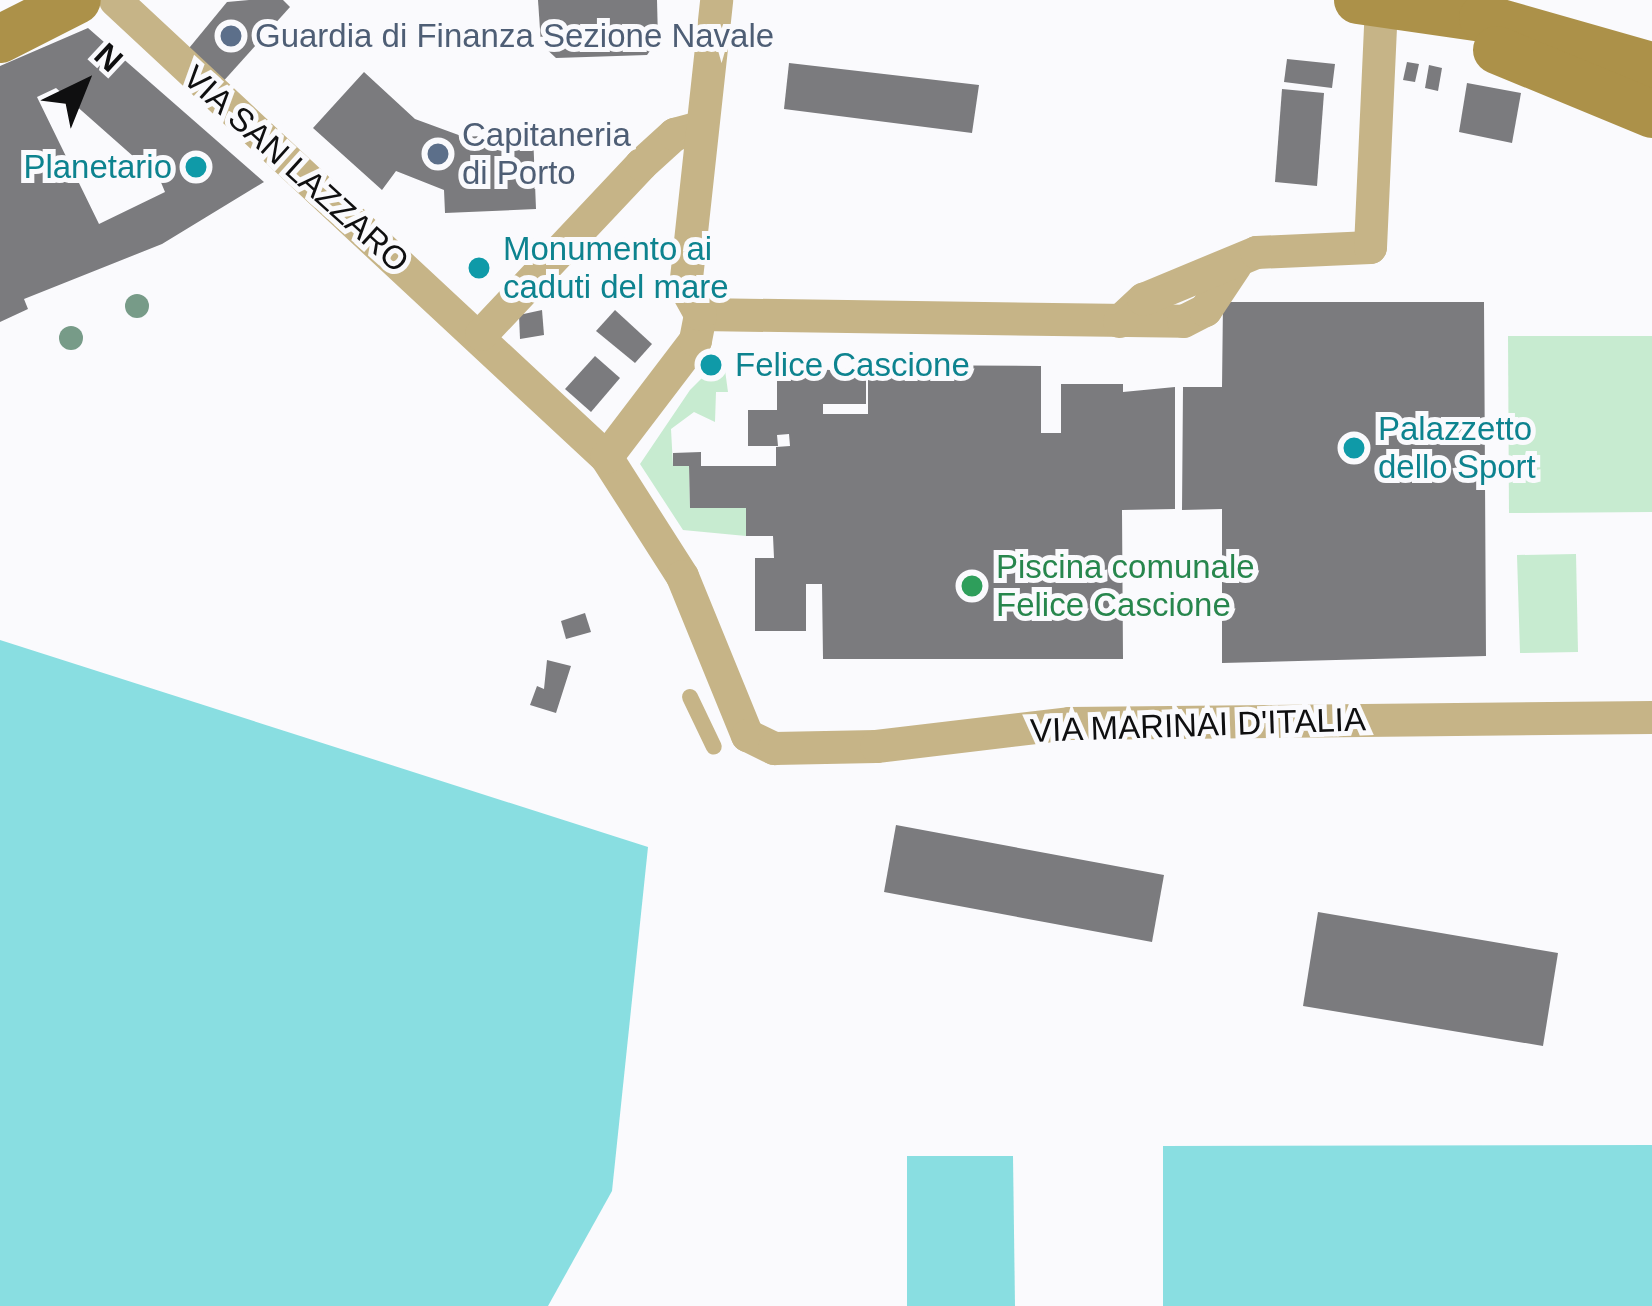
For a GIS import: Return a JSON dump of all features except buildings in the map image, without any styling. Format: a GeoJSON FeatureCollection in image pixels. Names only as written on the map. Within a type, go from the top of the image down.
{"type":"FeatureCollection","features":[{"type":"Feature","properties":{"kind":"street"},"geometry":{"type":"LineString","coordinates":[[0,39],[77,0]]}},
{"type":"Feature","properties":{"kind":"street","name":"VIA SAN LAZZARO"},"geometry":{"type":"LineString","coordinates":[[115,0],[481,334],[606,457],[682,576],[747,735]]}},
{"type":"Feature","properties":{"kind":"street"},"geometry":{"type":"LineString","coordinates":[[606,457],[688,353],[700,314],[685,287],[697,128],[716,0]]}},
{"type":"Feature","properties":{"kind":"street"},"geometry":{"type":"LineString","coordinates":[[700,314],[1119,322],[1196,317],[1235,265],[1274,249],[1370,247],[1370,3]]}},
{"type":"Feature","properties":{"kind":"street"},"geometry":{"type":"LineString","coordinates":[[1370,3],[1483,18],[1652,67]]}},
{"type":"Feature","properties":{"kind":"street"},"geometry":{"type":"LineString","coordinates":[[1370,3],[1652,114]]}},
{"type":"Feature","properties":{"kind":"street"},"geometry":{"type":"LineString","coordinates":[[481,334],[641,164],[674,134],[697,128]]}},
{"type":"Feature","properties":{"kind":"street","name":"VIA MARINAI D'ITALIA"},"geometry":{"type":"LineString","coordinates":[[747,735],[774,748],[876,746],[1069,723],[1652,717]]}},
{"type":"Feature","properties":{"kind":"lane"},"geometry":{"type":"LineString","coordinates":[[689,697],[714,747]]}},
{"type":"Feature","properties":{"kind":"green space"},"geometry":{"type":"Polygon","coordinates":[[[1508,336],[1652,336],[1652,512],[1509,513],[1508,336]]]}},
{"type":"Feature","properties":{"kind":"green space"},"geometry":{"type":"Polygon","coordinates":[[[725,370],[728,392],[716,392],[715,422],[694,412],[671,429],[673,466],[689,466],[690,508],[746,508],[746,536],[683,530],[640,464],[690,390],[709,371],[725,370]]]}},
{"type":"Feature","properties":{"kind":"green space"},"geometry":{"type":"Polygon","coordinates":[[[1576,554],[1578,652],[1520,653],[1517,555],[1576,554]]]}},
{"type":"Feature","properties":{"kind":"water"},"geometry":{"type":"Polygon","coordinates":[[[0,640],[648,847],[612,1191],[548,1306],[0,1306],[0,640]]]}},
{"type":"Feature","properties":{"kind":"water"},"geometry":{"type":"Polygon","coordinates":[[[1652,1145],[1652,1306],[1163,1306],[1163,1146],[1652,1145]]]}},
{"type":"Feature","properties":{"kind":"water"},"geometry":{"type":"Polygon","coordinates":[[[907,1156],[1013,1156],[1015,1306],[907,1306],[907,1156]]]}},
{"type":"Feature","properties":{"kind":"place","name":"Guardia di Finanza Sezione Navale"},"geometry":{"type":"Point","coordinates":[231,36]}},
{"type":"Feature","properties":{"kind":"place","name":"Capitaneria di Porto"},"geometry":{"type":"Point","coordinates":[438,154]}},
{"type":"Feature","properties":{"kind":"place","name":"Planetario"},"geometry":{"type":"Point","coordinates":[196,167]}},
{"type":"Feature","properties":{"kind":"place","name":"Monumento ai caduti del mare"},"geometry":{"type":"Point","coordinates":[479,268]}},
{"type":"Feature","properties":{"kind":"place","name":"Felice Cascione"},"geometry":{"type":"Point","coordinates":[711,365]}},
{"type":"Feature","properties":{"kind":"place","name":"Palazzetto dello Sport"},"geometry":{"type":"Point","coordinates":[1354,448]}},
{"type":"Feature","properties":{"kind":"place","name":"Piscina comunale Felice Cascione"},"geometry":{"type":"Point","coordinates":[972,586]}}]}
